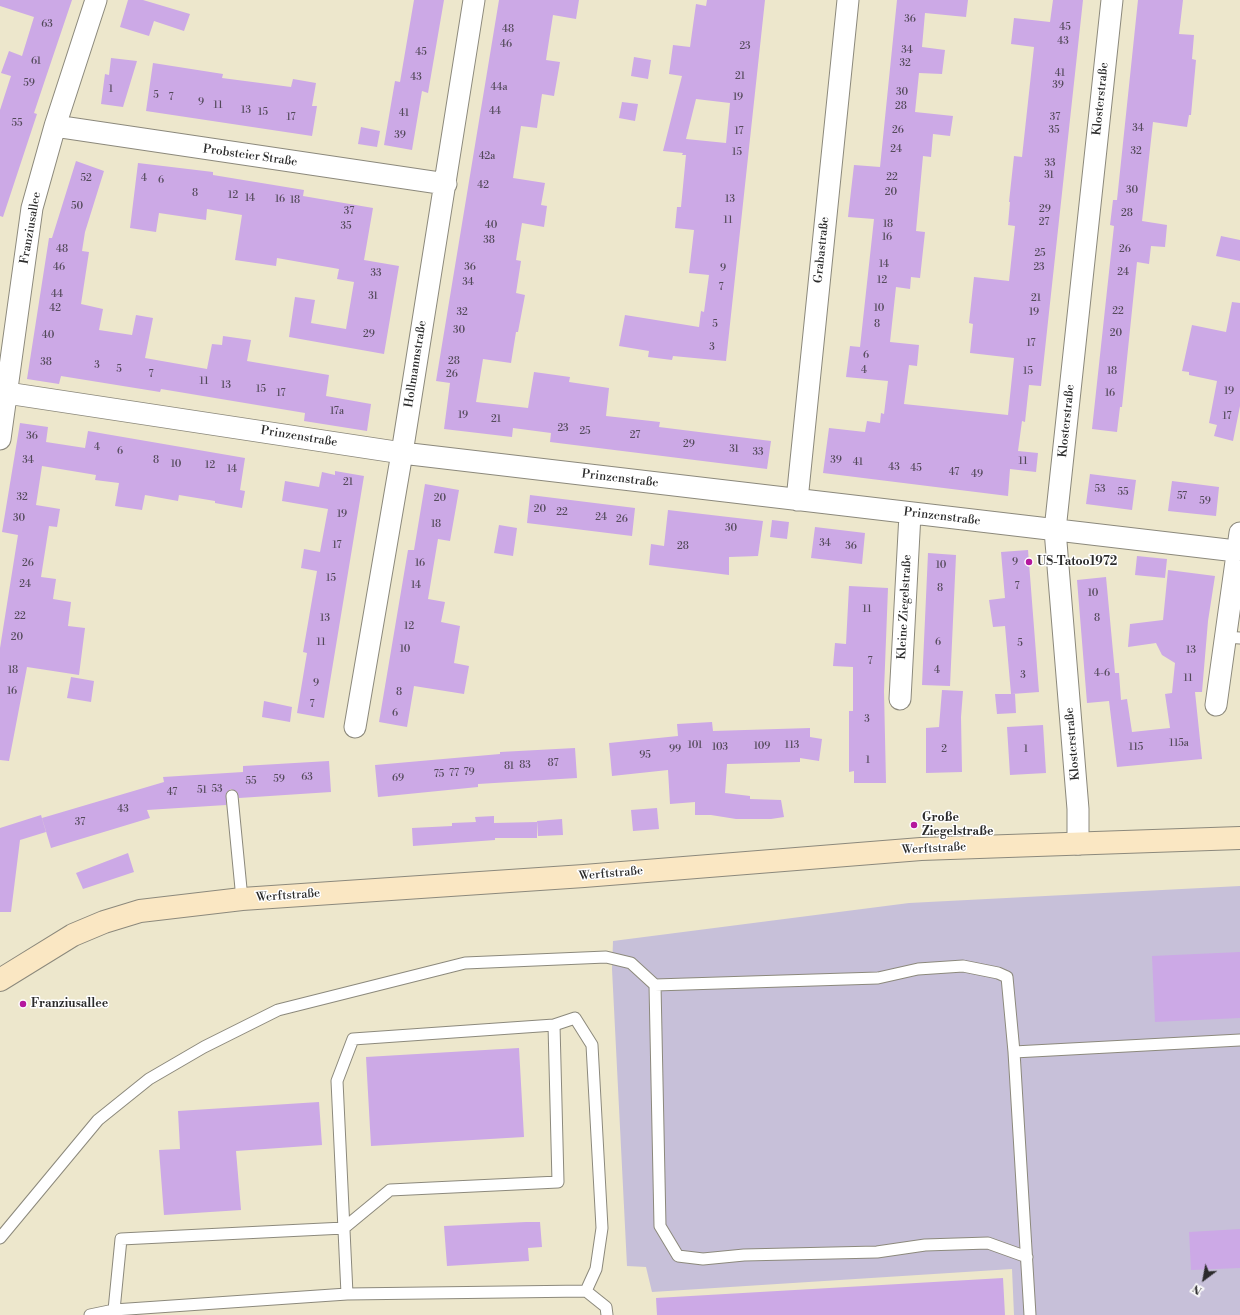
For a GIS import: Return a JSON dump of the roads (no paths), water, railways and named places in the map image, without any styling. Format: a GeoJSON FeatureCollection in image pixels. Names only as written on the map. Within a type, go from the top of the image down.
{"type":"FeatureCollection","features":[{"type":"Feature","properties":{"kind":"main road","name":"Werftstraße"},"geometry":{"type":"LineString","coordinates":[[0,980],[73,936],[104,922],[140,911],[242,898],[576,877],[921,849],[1240,838]]}},
{"type":"Feature","properties":{"kind":"street","name":"Franziusallee"},"geometry":{"type":"LineString","coordinates":[[0,439],[32,208],[54,126],[96,0]]}},
{"type":"Feature","properties":{"kind":"street","name":"Hollmannstraße"},"geometry":{"type":"LineString","coordinates":[[354,727],[402,453],[446,184],[474,0]]}},
{"type":"Feature","properties":{"kind":"street","name":"Grabastraße"},"geometry":{"type":"LineString","coordinates":[[797,500],[848,0]]}},
{"type":"Feature","properties":{"kind":"street","name":"Klosterstraße"},"geometry":{"type":"LineString","coordinates":[[1078,844],[1078,810],[1055,530],[1112,0]]}},
{"type":"Feature","properties":{"kind":"street","name":"Probsteier Straße"},"geometry":{"type":"LineString","coordinates":[[54,126],[446,184]]}},
{"type":"Feature","properties":{"kind":"street","name":"Prinzenstraße"},"geometry":{"type":"LineString","coordinates":[[7,393],[402,453],[1055,530],[1238,542]]}},
{"type":"Feature","properties":{"kind":"street","name":"Kleine Ziegelstraße"},"geometry":{"type":"LineString","coordinates":[[900,699],[910,514]]}},
{"type":"Feature","properties":{"kind":"street"},"geometry":{"type":"LineString","coordinates":[[1216,705],[1232,637],[1238,542]]}},
{"type":"Feature","properties":{"kind":"lane"},"geometry":{"type":"LineString","coordinates":[[232,796],[242,898]]}},
{"type":"Feature","properties":{"kind":"lane"},"geometry":{"type":"LineString","coordinates":[[0,1238],[98,1120],[149,1079],[204,1048],[278,1010],[465,963],[606,957],[631,963],[655,985],[878,978],[918,969],[963,966],[998,973],[1007,977],[1014,1052],[1030,1315]]}},
{"type":"Feature","properties":{"kind":"lane"},"geometry":{"type":"LineString","coordinates":[[655,985],[660,1226],[678,1256],[703,1259],[744,1255],[877,1252],[925,1245],[988,1243],[1026,1257]]}},
{"type":"Feature","properties":{"kind":"lane"},"geometry":{"type":"LineString","coordinates":[[347,1294],[337,1082],[353,1040],[554,1025],[575,1018],[592,1045],[602,1228],[596,1270],[586,1291]]}},
{"type":"Feature","properties":{"kind":"lane"},"geometry":{"type":"LineString","coordinates":[[114,1310],[121,1239],[344,1228],[390,1190],[558,1182],[554,1025]]}},
{"type":"Feature","properties":{"kind":"lane"},"geometry":{"type":"LineString","coordinates":[[1014,1052],[1240,1040]]}},
{"type":"Feature","properties":{"kind":"lane"},"geometry":{"type":"LineString","coordinates":[[90,1315],[114,1310],[347,1294],[586,1291],[606,1307],[607,1315]]}},
{"type":"Feature","properties":{"kind":"place","name":"US-Tatoo1972"},"geometry":{"type":"Point","coordinates":[1029,562]}},
{"type":"Feature","properties":{"kind":"place","name":"Große Ziegelstraße"},"geometry":{"type":"Point","coordinates":[914,825]}},
{"type":"Feature","properties":{"kind":"place","name":"Franziusallee"},"geometry":{"type":"Point","coordinates":[23,1004]}}]}
